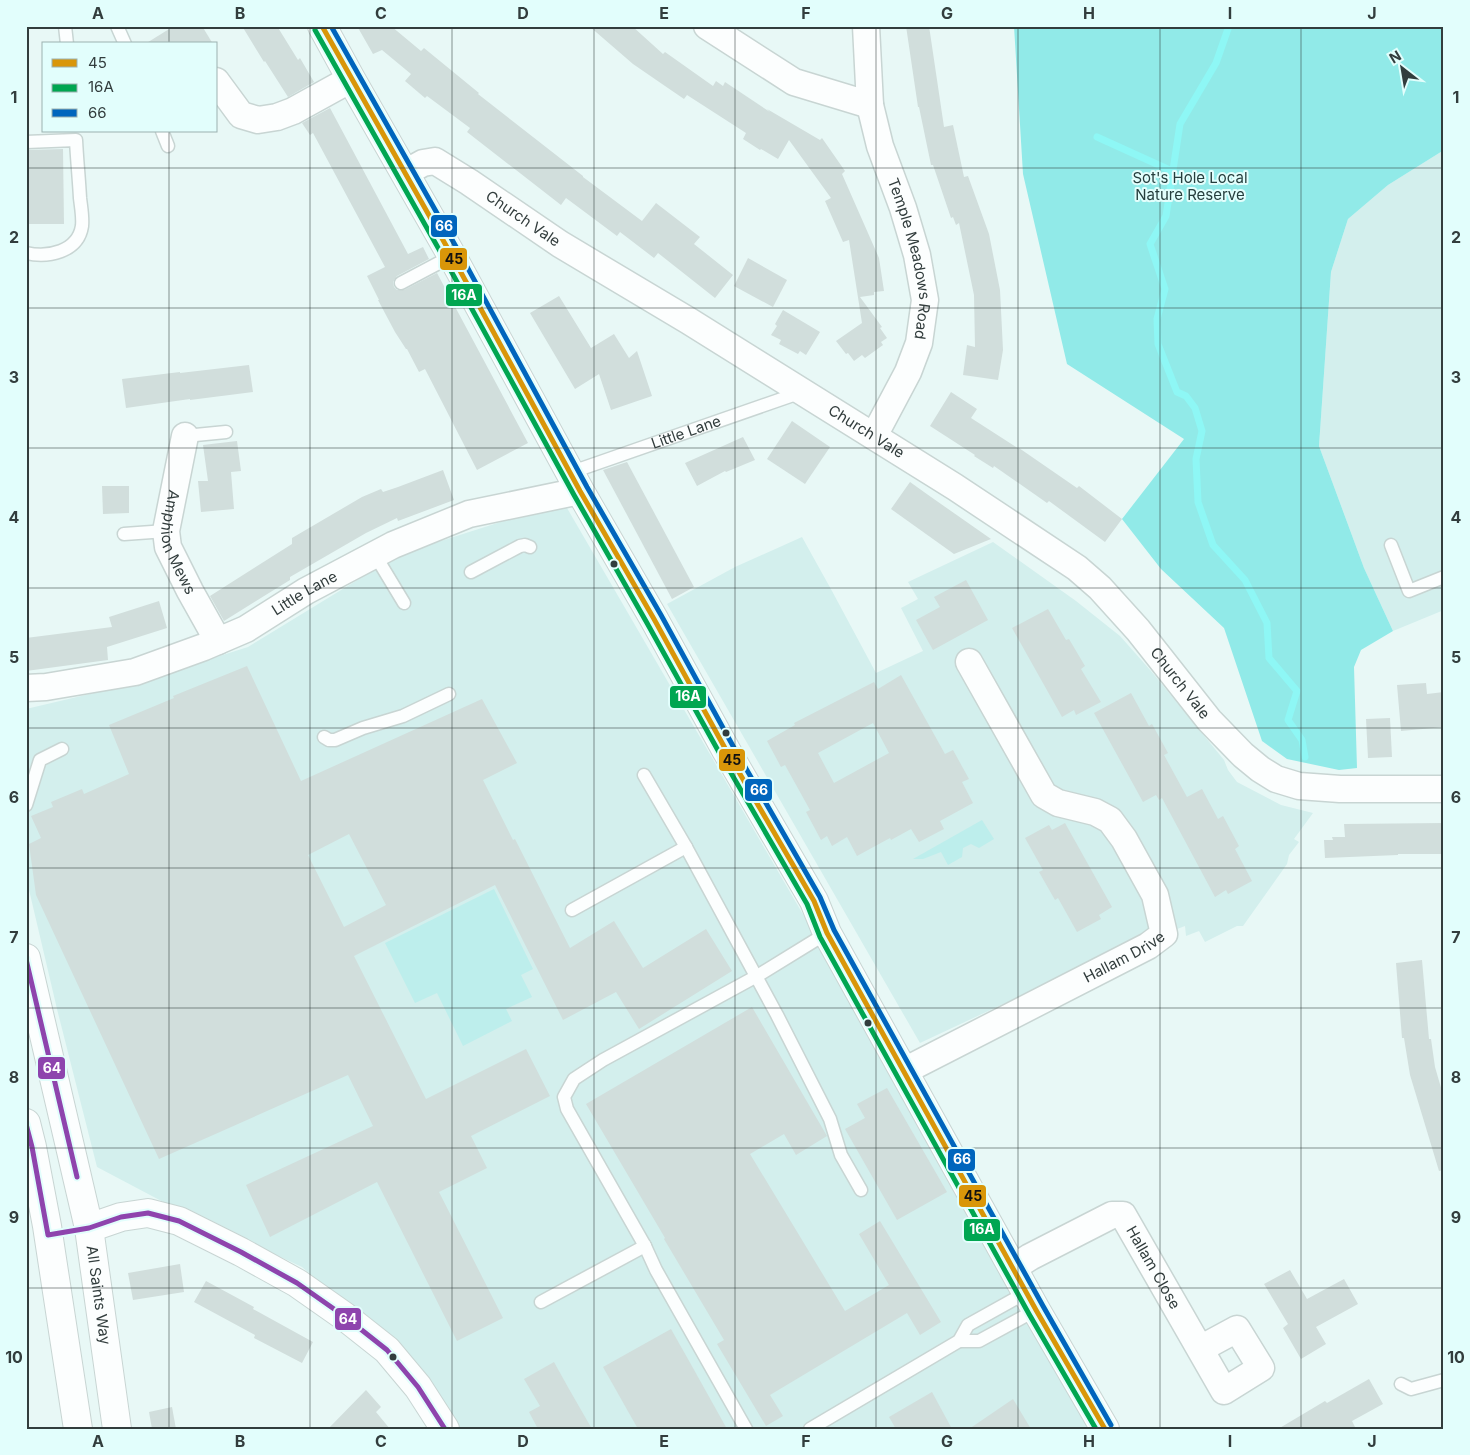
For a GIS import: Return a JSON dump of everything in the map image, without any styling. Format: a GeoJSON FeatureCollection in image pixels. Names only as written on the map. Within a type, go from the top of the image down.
{"type":"FeatureCollection","features":[{"type":"Feature","properties":{"kind":"main road"},"geometry":{"type":"LineString","coordinates":[[322,26],[452,256],[574,482],[814,901],[827,933],[1013,1268],[1105,1429]]}},
{"type":"Feature","properties":{"kind":"main road","name":"All Saints Way"},"geometry":{"type":"LineString","coordinates":[[26,958],[89,1228],[117,1429]]}},
{"type":"Feature","properties":{"kind":"main road"},"geometry":{"type":"LineString","coordinates":[[26,1123],[34,1156],[48,1236],[78,1429]]}},
{"type":"Feature","properties":{"kind":"main road"},"geometry":{"type":"LineString","coordinates":[[48,1236],[148,1213],[179,1221],[297,1283],[344,1316],[387,1350],[418,1387],[446,1429]]}},
{"type":"Feature","properties":{"kind":"street","name":"Temple Meadows Road"},"geometry":{"type":"LineString","coordinates":[[866,26],[870,105],[880,146],[903,208],[917,255],[924,300],[918,343],[908,372],[874,436]]}},
{"type":"Feature","properties":{"kind":"street"},"geometry":{"type":"LineString","coordinates":[[715,29],[794,82],[870,105]]}},
{"type":"Feature","properties":{"kind":"street"},"geometry":{"type":"LineString","coordinates":[[218,84],[241,115],[258,120],[277,117],[293,111],[351,79]]}},
{"type":"Feature","properties":{"kind":"street","name":"Church Vale"},"geometry":{"type":"LineString","coordinates":[[405,173],[423,163],[434,161],[469,182],[560,244],[689,321],[955,487],[1083,573],[1100,588],[1138,630],[1209,720],[1243,755],[1276,779],[1299,786],[1340,789],[1444,790]]}},
{"type":"Feature","properties":{"kind":"street","name":"Amphion Mews"},"geometry":{"type":"LineString","coordinates":[[185,436],[166,531],[168,548],[218,641]]}},
{"type":"Feature","properties":{"kind":"street","name":"Little Lane"},"geometry":{"type":"LineString","coordinates":[[26,688],[46,687],[135,672],[218,641],[246,629],[306,591],[392,545],[469,514],[574,482]]}},
{"type":"Feature","properties":{"kind":"street","name":"Hallam Drive"},"geometry":{"type":"LineString","coordinates":[[904,1071],[1148,946],[1164,934],[1155,895],[1124,839],[1110,820],[1095,812],[1058,802],[1044,795],[969,662]]}},
{"type":"Feature","properties":{"kind":"street","name":"Hallam Close"},"geometry":{"type":"LineString","coordinates":[[1013,1268],[1030,1257],[1112,1215],[1123,1215],[1200,1349]]}},
{"type":"Feature","properties":{"kind":"lane"},"geometry":{"type":"LineString","coordinates":[[65,26],[67,42]]}},
{"type":"Feature","properties":{"kind":"lane"},"geometry":{"type":"LineString","coordinates":[[117,26],[124,42]]}},
{"type":"Feature","properties":{"kind":"lane"},"geometry":{"type":"LineString","coordinates":[[162,132],[168,146]]}},
{"type":"Feature","properties":{"kind":"lane"},"geometry":{"type":"LineString","coordinates":[[26,142],[76,140],[82,226],[74,243],[64,250],[40,255],[26,253]]}},
{"type":"Feature","properties":{"kind":"lane"},"geometry":{"type":"LineString","coordinates":[[401,282],[452,256]]}},
{"type":"Feature","properties":{"kind":"lane","name":"Little Lane"},"geometry":{"type":"LineString","coordinates":[[574,482],[802,392]]}},
{"type":"Feature","properties":{"kind":"lane"},"geometry":{"type":"LineString","coordinates":[[185,436],[226,432]]}},
{"type":"Feature","properties":{"kind":"lane"},"geometry":{"type":"LineString","coordinates":[[124,534],[166,531]]}},
{"type":"Feature","properties":{"kind":"lane"},"geometry":{"type":"LineString","coordinates":[[1391,545],[1409,591],[1444,577]]}},
{"type":"Feature","properties":{"kind":"lane"},"geometry":{"type":"LineString","coordinates":[[470,572],[520,546],[530,547]]}},
{"type":"Feature","properties":{"kind":"lane"},"geometry":{"type":"LineString","coordinates":[[375,555],[404,603]]}},
{"type":"Feature","properties":{"kind":"lane"},"geometry":{"type":"LineString","coordinates":[[324,737],[329,740],[336,740],[363,728],[403,716],[449,694]]}},
{"type":"Feature","properties":{"kind":"lane"},"geometry":{"type":"LineString","coordinates":[[26,805],[40,760],[62,749]]}},
{"type":"Feature","properties":{"kind":"lane"},"geometry":{"type":"LineString","coordinates":[[644,775],[686,846],[756,976],[826,1112],[841,1155],[861,1190]]}},
{"type":"Feature","properties":{"kind":"lane"},"geometry":{"type":"LineString","coordinates":[[572,910],[686,846]]}},
{"type":"Feature","properties":{"kind":"lane"},"geometry":{"type":"LineString","coordinates":[[746,1429],[567,1109],[564,1097],[574,1079],[603,1060],[756,976],[827,933]]}},
{"type":"Feature","properties":{"kind":"lane"},"geometry":{"type":"LineString","coordinates":[[541,1302],[645,1246]]}},
{"type":"Feature","properties":{"kind":"lane"},"geometry":{"type":"LineString","coordinates":[[959,1341],[980,1341],[1032,1301]]}},
{"type":"Feature","properties":{"kind":"lane"},"geometry":{"type":"LineString","coordinates":[[810,1429],[959,1341],[968,1325],[1032,1301]]}},
{"type":"Feature","properties":{"kind":"lane"},"geometry":{"type":"LineString","coordinates":[[1401,1384],[1411,1389],[1444,1380]]}},
{"type":"Feature","properties":{"kind":"shaded area"},"geometry":{"type":"Polygon","coordinates":[[[1444,150],[1444,610],[1393,631],[1364,568],[1319,446],[1331,272],[1348,219],[1388,185],[1444,150]]]}},
{"type":"Feature","properties":{"kind":"shaded area"},"geometry":{"type":"Polygon","coordinates":[[[567,508],[808,923],[1091,1429],[454,1429],[396,1348],[302,1267],[169,1205],[97,1167],[26,877],[26,709],[128,685],[248,647],[400,554],[532,512],[567,508]]]}},
{"type":"Feature","properties":{"kind":"shaded area"},"geometry":{"type":"Polygon","coordinates":[[[802,537],[876,673],[923,651],[901,608],[918,599],[908,582],[993,542],[1076,601],[1120,636],[1224,760],[1228,770],[1237,782],[1281,805],[1313,813],[1294,839],[1299,842],[1289,855],[1287,864],[1243,926],[1237,926],[1205,942],[1199,931],[1186,936],[1185,926],[1018,997],[920,1043],[667,604],[735,567],[802,537]]]}},
{"type":"Feature","properties":{"kind":"shaded area"},"geometry":{"type":"Polygon","coordinates":[[[982,820],[994,839],[979,848],[971,844],[963,848],[962,857],[948,865],[941,852],[923,859],[913,859],[982,820]]]}},
{"type":"Feature","properties":{"kind":"shaded area"},"geometry":{"type":"Polygon","coordinates":[[[494,889],[533,969],[521,975],[532,997],[506,1009],[512,1021],[463,1046],[437,993],[415,1003],[385,943],[494,889]]]}},
{"type":"Feature","properties":{"kind":"green space","name":"Sot's Hole Local Nature Reserve"},"geometry":{"type":"Polygon","coordinates":[[[1014,26],[1444,26],[1444,150],[1388,185],[1348,219],[1331,272],[1319,446],[1364,568],[1393,631],[1361,650],[1354,667],[1357,768],[1339,770],[1287,759],[1262,741],[1224,628],[1161,569],[1122,519],[1184,439],[1067,364],[1023,174],[1014,26]]]}},
{"type":"Feature","properties":{"kind":"building"},"geometry":{"type":"Polygon","coordinates":[[[174,26],[202,26],[212,42],[148,42],[174,26]]]}},
{"type":"Feature","properties":{"kind":"building"},"geometry":{"type":"Polygon","coordinates":[[[242,26],[277,26],[298,60],[300,58],[314,82],[288,97],[242,26]]]}},
{"type":"Feature","properties":{"kind":"building"},"geometry":{"type":"Polygon","coordinates":[[[357,26],[391,26],[421,51],[424,48],[478,94],[642,221],[656,203],[700,237],[694,244],[733,275],[715,298],[658,253],[654,258],[620,232],[617,236],[566,198],[561,205],[467,132],[470,128],[427,96],[425,98],[405,81],[411,74],[382,50],[373,54],[357,26]]]}},
{"type":"Feature","properties":{"kind":"building"},"geometry":{"type":"Polygon","coordinates":[[[589,26],[632,26],[663,54],[665,52],[713,86],[716,81],[723,86],[725,82],[770,112],[767,109],[820,140],[822,138],[845,171],[842,174],[879,258],[884,291],[860,297],[882,327],[880,328],[887,338],[881,342],[883,345],[865,358],[862,355],[854,361],[836,341],[862,323],[849,240],[843,242],[825,201],[831,198],[789,140],[778,159],[760,150],[743,139],[746,133],[687,95],[684,99],[633,64],[589,26]]]}},
{"type":"Feature","properties":{"kind":"building"},"geometry":{"type":"Polygon","coordinates":[[[906,26],[929,26],[944,127],[953,125],[964,177],[968,176],[989,234],[1000,290],[1003,350],[998,380],[963,375],[967,345],[975,347],[974,295],[959,223],[956,225],[953,217],[951,218],[933,165],[931,165],[918,107],[906,26]]]}},
{"type":"Feature","properties":{"kind":"building"},"geometry":{"type":"Polygon","coordinates":[[[330,108],[408,254],[423,247],[429,259],[397,276],[393,282],[394,287],[397,290],[404,290],[437,273],[528,443],[477,470],[425,369],[419,372],[378,300],[367,276],[385,267],[313,133],[310,135],[302,123],[330,108]]]}},
{"type":"Feature","properties":{"kind":"building"},"geometry":{"type":"Polygon","coordinates":[[[63,149],[64,224],[26,224],[26,150],[63,149]]]}},
{"type":"Feature","properties":{"kind":"building"},"geometry":{"type":"Polygon","coordinates":[[[748,258],[787,280],[773,307],[734,286],[748,258]]]}},
{"type":"Feature","properties":{"kind":"building"},"geometry":{"type":"Polygon","coordinates":[[[559,296],[591,348],[614,334],[629,358],[637,351],[652,396],[611,410],[599,374],[575,389],[530,313],[559,296]]]}},
{"type":"Feature","properties":{"kind":"building"},"geometry":{"type":"Polygon","coordinates":[[[783,310],[820,332],[806,355],[800,351],[798,354],[779,344],[781,340],[771,335],[777,326],[775,324],[783,310]]]}},
{"type":"Feature","properties":{"kind":"building"},"geometry":{"type":"Polygon","coordinates":[[[249,365],[253,392],[126,408],[122,379],[249,365]]]}},
{"type":"Feature","properties":{"kind":"building"},"geometry":{"type":"Polygon","coordinates":[[[951,392],[977,409],[971,418],[1077,488],[1079,486],[1122,519],[1105,542],[1049,501],[1047,503],[994,466],[993,468],[930,426],[951,392]]]}},
{"type":"Feature","properties":{"kind":"building"},"geometry":{"type":"Polygon","coordinates":[[[792,421],[830,447],[805,484],[767,459],[792,421]]]}},
{"type":"Feature","properties":{"kind":"building"},"geometry":{"type":"Polygon","coordinates":[[[743,437],[755,460],[725,471],[697,486],[685,463],[743,437]]]}},
{"type":"Feature","properties":{"kind":"building"},"geometry":{"type":"Polygon","coordinates":[[[237,441],[241,471],[231,472],[234,509],[201,512],[198,481],[208,481],[203,445],[237,441]]]}},
{"type":"Feature","properties":{"kind":"building"},"geometry":{"type":"Polygon","coordinates":[[[627,462],[694,587],[672,599],[603,470],[627,462]]]}},
{"type":"Feature","properties":{"kind":"building"},"geometry":{"type":"Polygon","coordinates":[[[443,470],[454,500],[398,521],[397,518],[366,533],[290,577],[290,580],[224,621],[210,596],[292,544],[292,538],[362,497],[381,489],[383,492],[398,487],[443,470]]]}},
{"type":"Feature","properties":{"kind":"building"},"geometry":{"type":"Polygon","coordinates":[[[910,482],[991,539],[954,554],[891,509],[910,482]]]}},
{"type":"Feature","properties":{"kind":"building"},"geometry":{"type":"Polygon","coordinates":[[[102,486],[129,486],[129,513],[103,514],[102,486]]]}},
{"type":"Feature","properties":{"kind":"building"},"geometry":{"type":"Polygon","coordinates":[[[966,580],[988,620],[933,650],[916,620],[940,607],[934,597],[966,580]]]}},
{"type":"Feature","properties":{"kind":"building"},"geometry":{"type":"Polygon","coordinates":[[[159,601],[167,628],[107,647],[108,660],[26,671],[26,638],[112,627],[109,617],[159,601]]]}},
{"type":"Feature","properties":{"kind":"building"},"geometry":{"type":"Polygon","coordinates":[[[1048,609],[1066,640],[1069,639],[1085,666],[1081,669],[1101,702],[1076,715],[1074,710],[1062,717],[1012,628],[1048,609]]]}},
{"type":"Feature","properties":{"kind":"building"},"geometry":{"type":"Polygon","coordinates":[[[247,666],[301,781],[482,699],[517,763],[483,780],[570,948],[614,921],[643,968],[706,929],[732,971],[639,1029],[616,992],[563,1020],[495,885],[354,956],[426,1099],[526,1049],[550,1096],[471,1136],[487,1168],[439,1192],[503,1318],[457,1341],[377,1182],[270,1237],[246,1185],[373,1126],[348,1075],[159,1159],[36,895],[29,844],[41,838],[31,816],[53,807],[51,802],[82,789],[84,794],[129,774],[109,725],[174,698],[173,696],[247,666]],[[349,834],[308,855],[344,927],[386,905],[349,834]]]}},
{"type":"Feature","properties":{"kind":"building"},"geometry":{"type":"Polygon","coordinates":[[[901,675],[945,754],[953,750],[969,779],[962,782],[973,803],[940,821],[944,829],[919,842],[911,829],[857,856],[847,837],[832,846],[827,836],[821,840],[806,812],[810,810],[785,765],[781,767],[767,741],[795,725],[794,723],[874,682],[878,689],[901,675]],[[873,723],[818,753],[834,783],[889,753],[873,723]]]}},
{"type":"Feature","properties":{"kind":"building"},"geometry":{"type":"Polygon","coordinates":[[[1426,683],[1427,694],[1444,692],[1444,727],[1401,731],[1397,685],[1426,683]]]}},
{"type":"Feature","properties":{"kind":"building"},"geometry":{"type":"Polygon","coordinates":[[[1131,693],[1149,726],[1152,724],[1168,753],[1164,755],[1187,797],[1202,789],[1218,819],[1223,816],[1239,846],[1235,849],[1252,881],[1228,894],[1226,890],[1215,897],[1162,798],[1159,800],[1156,795],[1143,802],[1094,713],[1131,693]]]}},
{"type":"Feature","properties":{"kind":"building"},"geometry":{"type":"Polygon","coordinates":[[[1390,718],[1392,757],[1368,758],[1366,719],[1390,718]]]}},
{"type":"Feature","properties":{"kind":"building"},"geometry":{"type":"Polygon","coordinates":[[[1065,823],[1112,907],[1099,915],[1101,919],[1077,932],[1058,898],[1055,900],[1039,872],[1043,870],[1025,838],[1049,825],[1052,830],[1065,823]]]}},
{"type":"Feature","properties":{"kind":"building"},"geometry":{"type":"Polygon","coordinates":[[[1444,823],[1444,854],[1398,854],[1325,858],[1324,840],[1333,840],[1332,837],[1345,837],[1344,824],[1444,823]]]}},
{"type":"Feature","properties":{"kind":"building"},"geometry":{"type":"Polygon","coordinates":[[[1422,960],[1429,1039],[1431,1039],[1435,1067],[1444,1098],[1444,1170],[1439,1171],[1410,1075],[1404,1038],[1402,1038],[1396,963],[1422,960]]]}},
{"type":"Feature","properties":{"kind":"building"},"geometry":{"type":"Polygon","coordinates":[[[752,1007],[827,1136],[796,1155],[784,1134],[750,1154],[845,1311],[889,1285],[859,1234],[880,1221],[941,1322],[920,1335],[907,1313],[770,1395],[783,1416],[766,1426],[717,1344],[724,1340],[586,1104],[752,1007]]]}},
{"type":"Feature","properties":{"kind":"building"},"geometry":{"type":"Polygon","coordinates":[[[887,1088],[947,1192],[897,1220],[845,1129],[865,1118],[857,1104],[887,1088]]]}},
{"type":"Feature","properties":{"kind":"building"},"geometry":{"type":"Polygon","coordinates":[[[180,1264],[184,1292],[133,1300],[128,1273],[180,1264]]]}},
{"type":"Feature","properties":{"kind":"building"},"geometry":{"type":"Polygon","coordinates":[[[1290,1270],[1307,1299],[1344,1279],[1358,1304],[1316,1327],[1326,1344],[1301,1359],[1283,1328],[1288,1324],[1264,1284],[1290,1270]]]}},
{"type":"Feature","properties":{"kind":"building"},"geometry":{"type":"Polygon","coordinates":[[[206,1281],[313,1342],[302,1363],[254,1338],[255,1335],[194,1302],[206,1281]]]}},
{"type":"Feature","properties":{"kind":"building"},"geometry":{"type":"Polygon","coordinates":[[[671,1329],[727,1429],[638,1429],[603,1367],[671,1329]]]}},
{"type":"Feature","properties":{"kind":"building"},"geometry":{"type":"Polygon","coordinates":[[[554,1362],[592,1429],[538,1429],[529,1412],[540,1406],[524,1379],[554,1362]]]}},
{"type":"Feature","properties":{"kind":"building"},"geometry":{"type":"Polygon","coordinates":[[[1369,1379],[1383,1404],[1352,1421],[1356,1429],[1278,1429],[1325,1401],[1327,1403],[1369,1379]]]}},
{"type":"Feature","properties":{"kind":"building"},"geometry":{"type":"Polygon","coordinates":[[[366,1390],[381,1407],[376,1412],[390,1429],[328,1429],[366,1390]]]}},
{"type":"Feature","properties":{"kind":"building"},"geometry":{"type":"Polygon","coordinates":[[[932,1392],[952,1429],[896,1429],[889,1417],[932,1392]]]}},
{"type":"Feature","properties":{"kind":"building"},"geometry":{"type":"Polygon","coordinates":[[[1013,1399],[1031,1429],[969,1429],[1013,1399]]]}},
{"type":"Feature","properties":{"kind":"building"},"geometry":{"type":"Polygon","coordinates":[[[172,1407],[176,1429],[152,1429],[149,1412],[172,1407]]]}},
{"type":"Feature","properties":{"kind":"waterway"},"geometry":{"type":"LineString","coordinates":[[1229,26],[1216,63],[1180,124],[1166,216],[1150,244],[1165,289],[1157,319],[1158,344],[1177,392],[1186,396],[1195,408],[1202,431],[1196,459],[1198,502],[1213,545],[1245,580],[1267,623],[1269,658],[1297,691],[1288,720],[1302,740],[1305,757]]}},
{"type":"Feature","properties":{"kind":"waterway"},"geometry":{"type":"LineString","coordinates":[[1097,137],[1172,171]]}},
{"type":"Feature","properties":{"kind":"transit line","name":"45"},"geometry":{"type":"LineString","coordinates":[[322,26],[452,256],[580,491],[654,619],[726,750],[814,901],[827,933],[1036,1310],[1105,1429]]}},
{"type":"Feature","properties":{"kind":"transit line","name":"66"},"geometry":{"type":"LineString","coordinates":[[331,26],[459,252],[587,487],[820,897],[834,930],[1111,1425]]}},
{"type":"Feature","properties":{"kind":"transit line","name":"16A"},"geometry":{"type":"LineString","coordinates":[[315,30],[445,260],[574,495],[807,904],[820,937],[1029,1314],[1096,1429]]}},
{"type":"Feature","properties":{"kind":"transit line","name":"64"},"geometry":{"type":"LineString","coordinates":[[26,959],[77,1177]]}},
{"type":"Feature","properties":{"kind":"transit line","name":"64"},"geometry":{"type":"LineString","coordinates":[[26,1124],[48,1235],[89,1228],[121,1217],[148,1213],[179,1221],[297,1283],[344,1316],[387,1350],[418,1387],[445,1429]]}}]}
